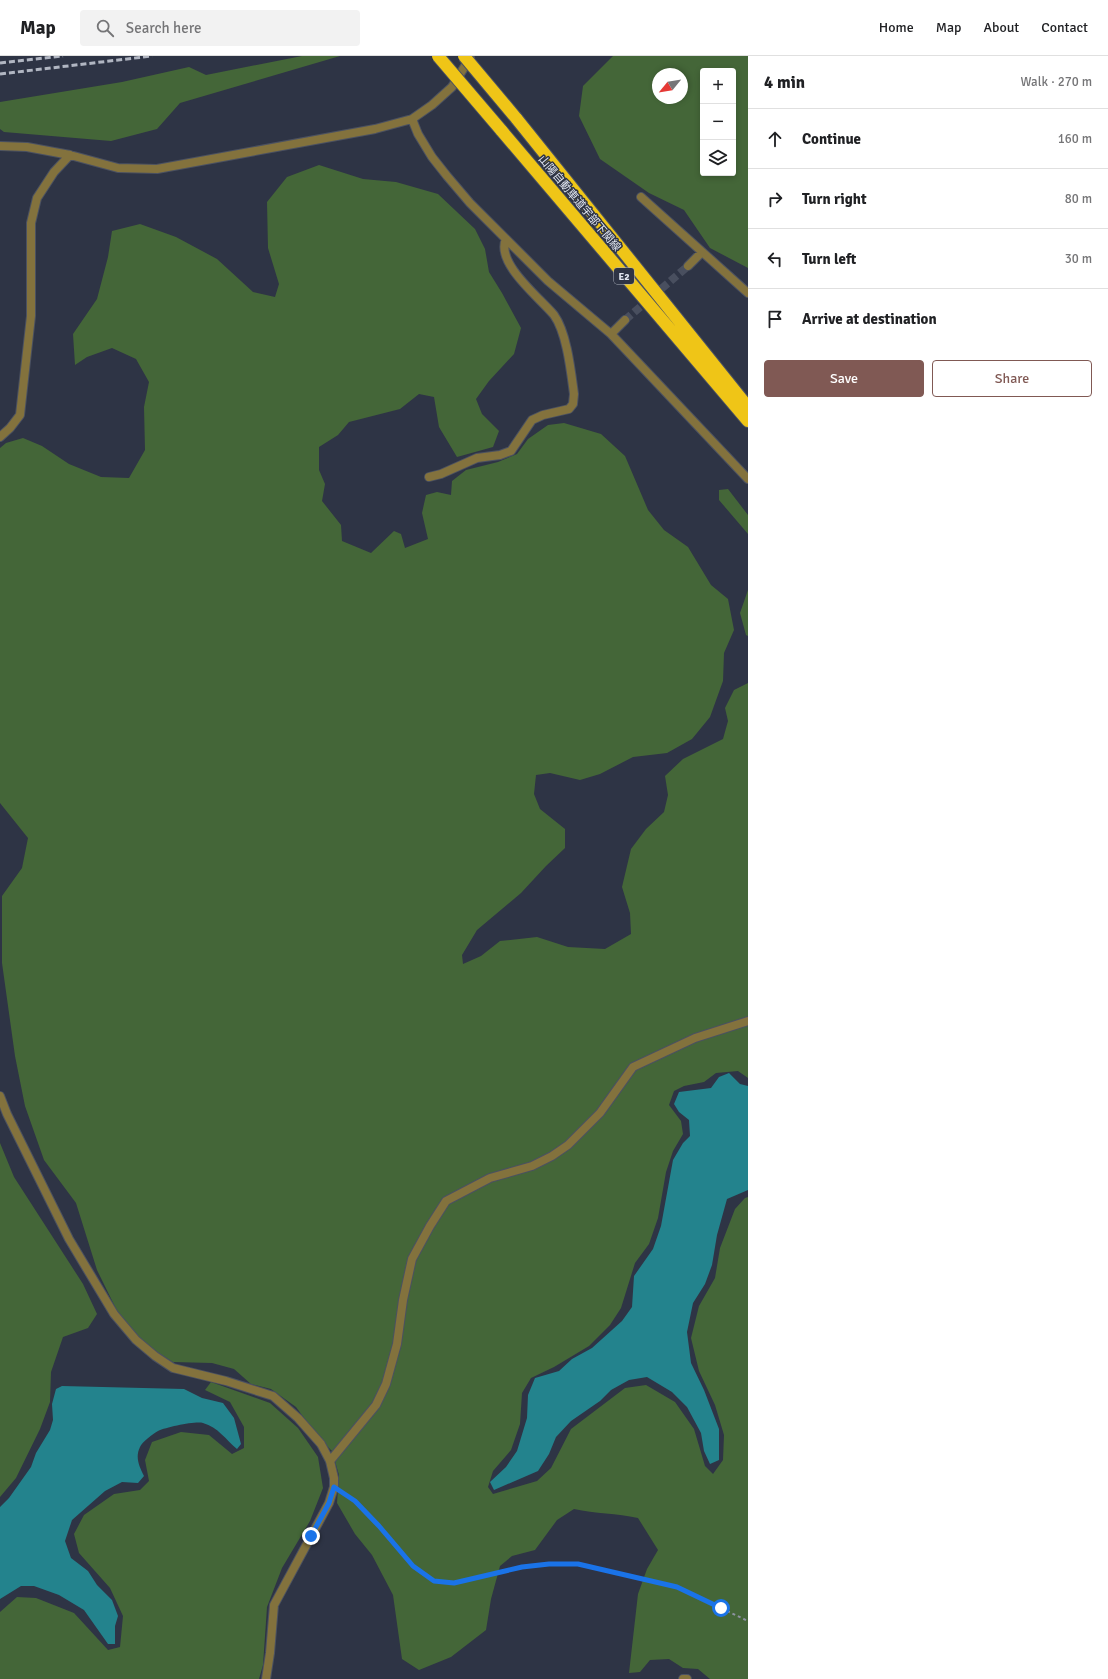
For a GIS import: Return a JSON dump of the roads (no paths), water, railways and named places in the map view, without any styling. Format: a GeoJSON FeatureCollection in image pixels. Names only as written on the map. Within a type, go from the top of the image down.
{"type":"FeatureCollection","features":[{"type":"Feature","properties":{"kind":"highway","name":"山陽自動車道宇部下関線"},"geometry":{"type":"LineString","coordinates":[[438,56],[748,421]]}},
{"type":"Feature","properties":{"kind":"highway","name":"山陽自動車道宇部下関線"},"geometry":{"type":"LineString","coordinates":[[464,56],[516,118],[748,407]]}},
{"type":"Feature","properties":{"kind":"street"},"geometry":{"type":"LineString","coordinates":[[0,146],[27,147],[70,155],[118,168],[158,169],[374,129],[412,119],[432,104],[452,88],[471,56]]}},
{"type":"Feature","properties":{"kind":"street"},"geometry":{"type":"LineString","coordinates":[[412,119],[418,134],[446,176],[470,203],[548,281],[611,334],[748,479]]}},
{"type":"Feature","properties":{"kind":"street"},"geometry":{"type":"LineString","coordinates":[[0,437],[10,428],[20,415],[31,316],[31,224],[38,198],[54,172],[70,155]]}},
{"type":"Feature","properties":{"kind":"street"},"geometry":{"type":"LineString","coordinates":[[641,197],[748,293]]}},
{"type":"Feature","properties":{"kind":"street"},"geometry":{"type":"LineString","coordinates":[[429,477],[441,474],[477,458],[500,455],[511,451],[532,420],[542,415],[569,409],[574,404],[574,394],[562,329],[554,316],[520,278],[507,260],[504,253],[506,239]]}},
{"type":"Feature","properties":{"kind":"street"},"geometry":{"type":"LineString","coordinates":[[688,266],[702,252]]}},
{"type":"Feature","properties":{"kind":"street"},"geometry":{"type":"LineString","coordinates":[[611,334],[625,320]]}},
{"type":"Feature","properties":{"kind":"street"},"geometry":{"type":"LineString","coordinates":[[330,1461],[376,1405],[386,1384],[397,1344],[403,1300],[412,1260],[430,1226],[446,1201],[490,1178],[532,1166],[568,1145],[600,1114],[633,1067],[695,1038],[748,1021]]}},
{"type":"Feature","properties":{"kind":"street"},"geometry":{"type":"LineString","coordinates":[[0,1096],[7,1114],[69,1239],[114,1314],[136,1340],[155,1356],[173,1368],[226,1381],[273,1396],[298,1418],[321,1444],[330,1461],[334,1478],[334,1487],[329,1503],[274,1605],[266,1679]]}},
{"type":"Feature","properties":{"kind":"tunnel"},"geometry":{"type":"LineString","coordinates":[[625,320],[688,266]]}},
{"type":"Feature","properties":{"kind":"railway"},"geometry":{"type":"LineString","coordinates":[[0,63],[63,56]]}},
{"type":"Feature","properties":{"kind":"railway"},"geometry":{"type":"LineString","coordinates":[[0,74],[152,56]]}}]}
